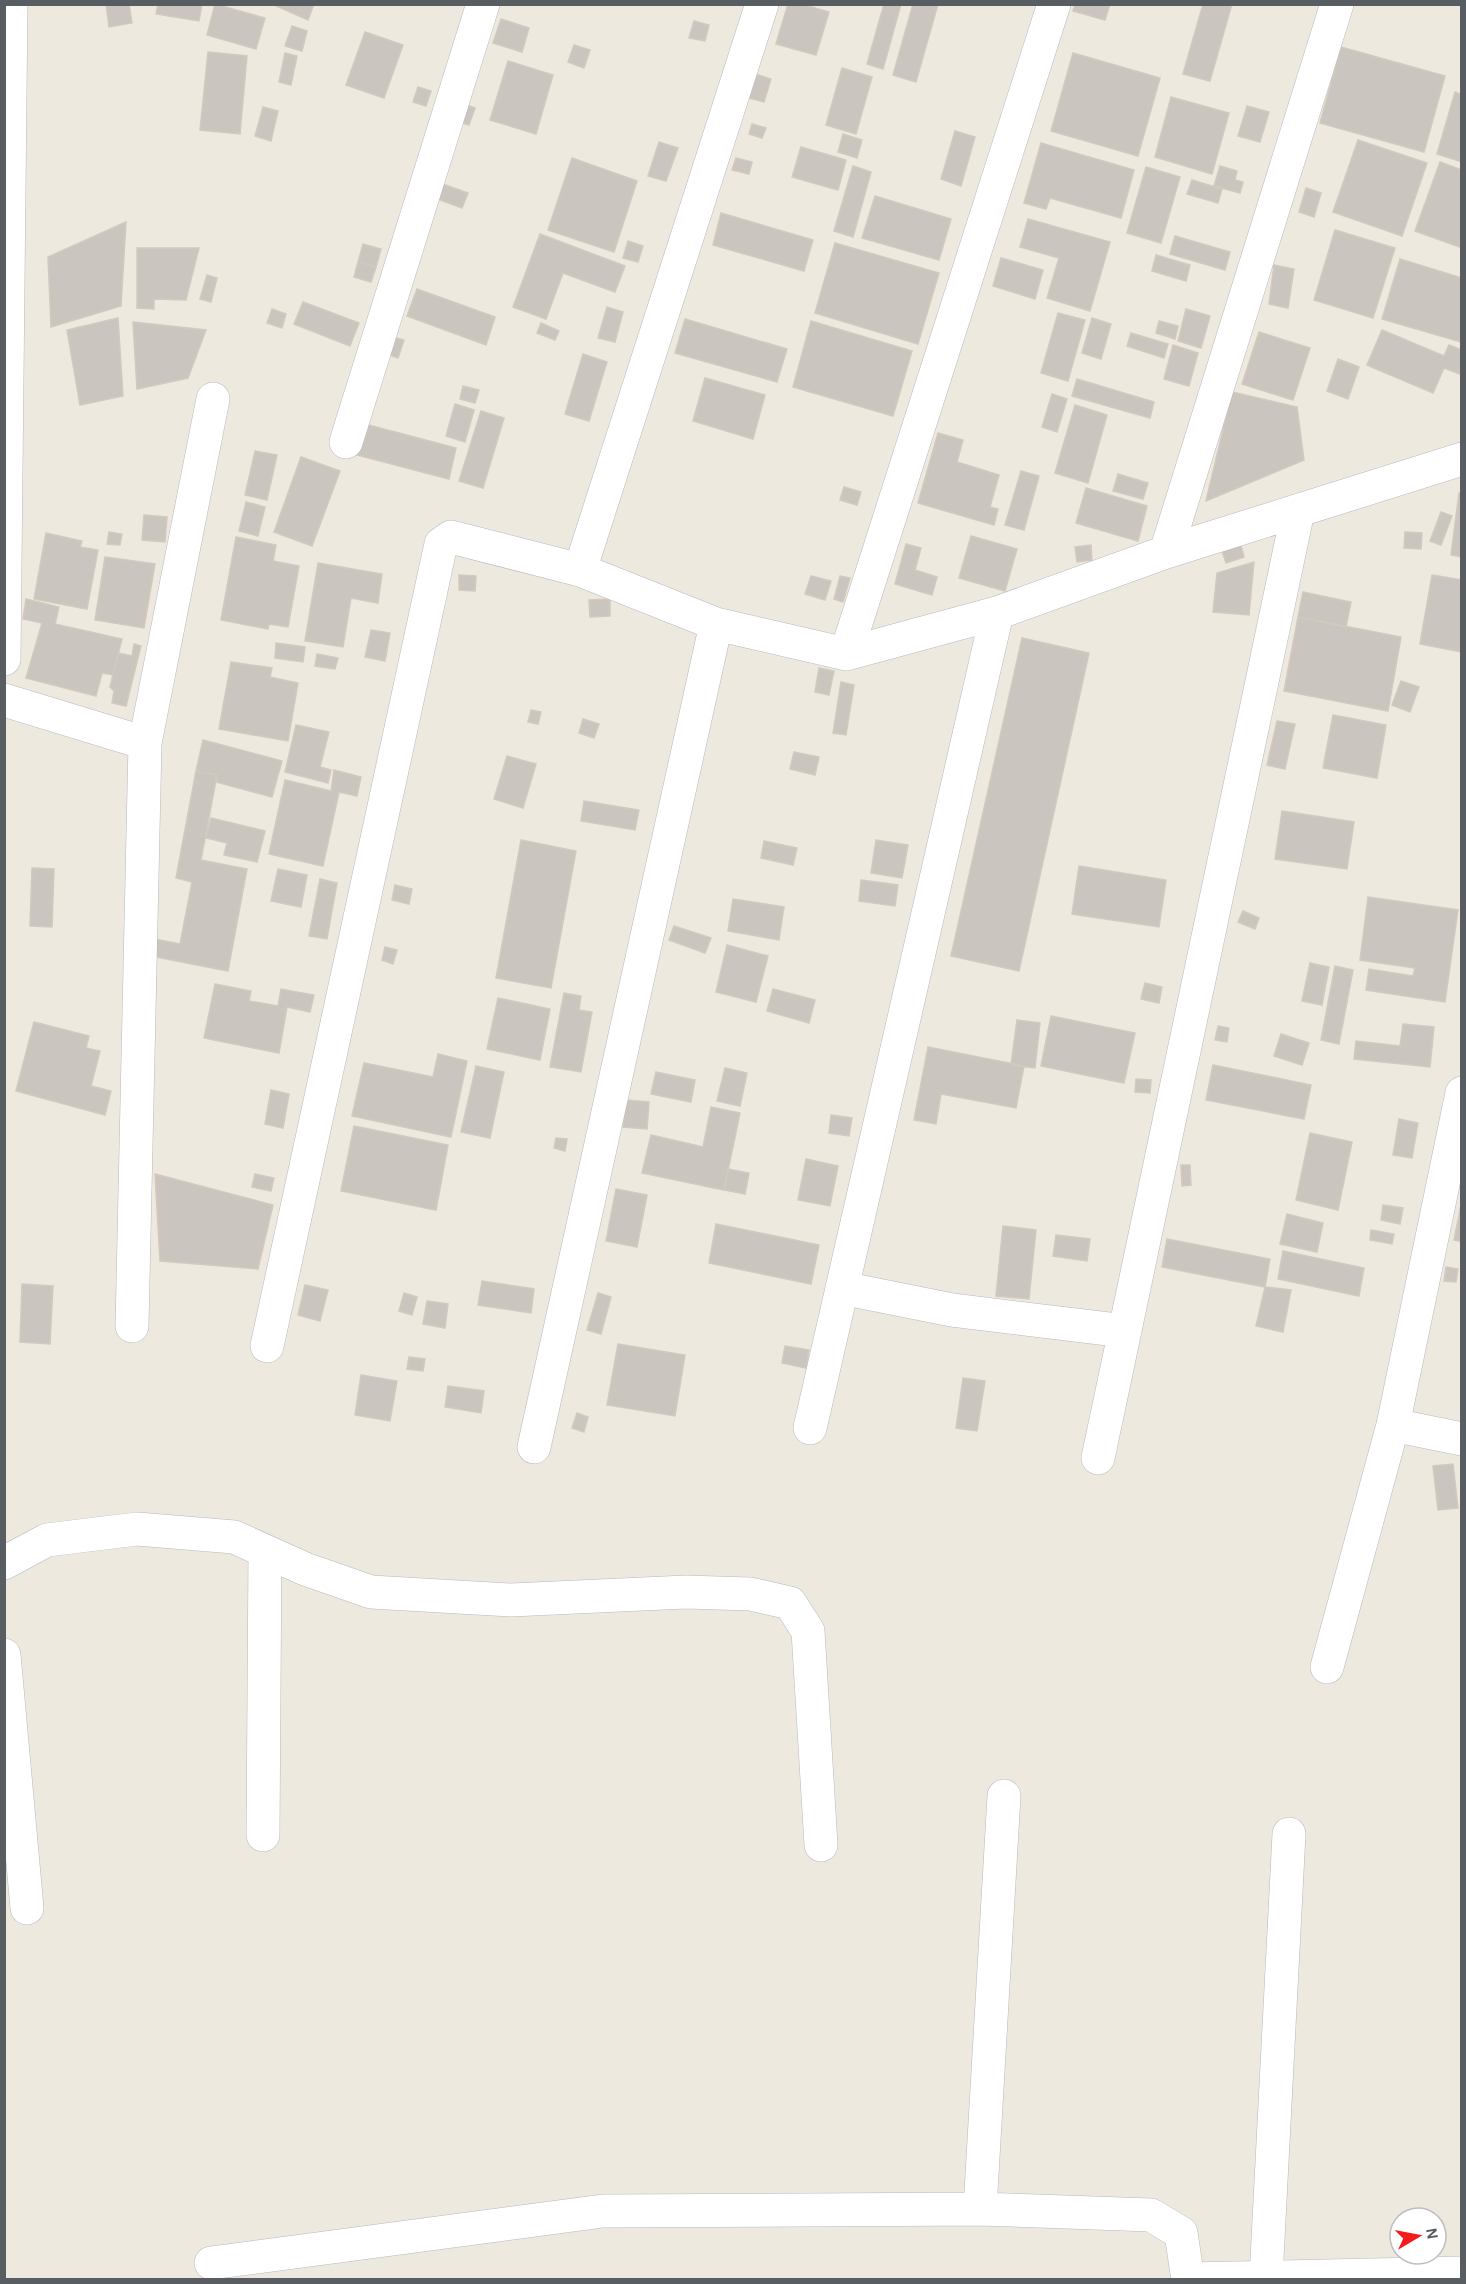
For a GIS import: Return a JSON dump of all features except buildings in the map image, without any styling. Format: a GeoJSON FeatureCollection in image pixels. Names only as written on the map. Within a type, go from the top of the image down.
{"type":"FeatureCollection","features":[{"type":"Feature","properties":{"kind":"street"},"geometry":{"type":"LineString","coordinates":[[4,659],[11,4]]}},
{"type":"Feature","properties":{"kind":"street"},"geometry":{"type":"LineString","coordinates":[[346,442],[483,4]]}},
{"type":"Feature","properties":{"kind":"street"},"geometry":{"type":"LineString","coordinates":[[580,570],[762,4]]}},
{"type":"Feature","properties":{"kind":"street"},"geometry":{"type":"LineString","coordinates":[[846,654],[1054,4]]}},
{"type":"Feature","properties":{"kind":"street"},"geometry":{"type":"LineString","coordinates":[[1166,552],[1337,4]]}},
{"type":"Feature","properties":{"kind":"street"},"geometry":{"type":"LineString","coordinates":[[132,1326],[146,743],[213,399]]}},
{"type":"Feature","properties":{"kind":"street"},"geometry":{"type":"LineString","coordinates":[[267,1346],[441,544],[451,537],[580,570],[716,624],[846,654],[997,613],[1166,552],[1461,459]]}},
{"type":"Feature","properties":{"kind":"street"},"geometry":{"type":"LineString","coordinates":[[1098,1458],[1298,511]]}},
{"type":"Feature","properties":{"kind":"street"},"geometry":{"type":"LineString","coordinates":[[810,1428],[997,613]]}},
{"type":"Feature","properties":{"kind":"street"},"geometry":{"type":"LineString","coordinates":[[534,1446],[716,624]]}},
{"type":"Feature","properties":{"kind":"street"},"geometry":{"type":"LineString","coordinates":[[4,700],[146,743]]}},
{"type":"Feature","properties":{"kind":"street"},"geometry":{"type":"LineString","coordinates":[[1327,1667],[1392,1425],[1461,1092]]}},
{"type":"Feature","properties":{"kind":"street"},"geometry":{"type":"LineString","coordinates":[[842,1288],[952,1311],[1125,1331]]}},
{"type":"Feature","properties":{"kind":"street"},"geometry":{"type":"LineString","coordinates":[[1392,1425],[1461,1439]]}},
{"type":"Feature","properties":{"kind":"street"},"geometry":{"type":"LineString","coordinates":[[4,1563],[47,1540],[137,1529],[234,1537],[305,1569],[371,1592],[510,1600],[708,1593],[750,1594],[790,1603],[808,1631],[821,1845]]}},
{"type":"Feature","properties":{"kind":"street"},"geometry":{"type":"LineString","coordinates":[[263,1835],[266,1551]]}},
{"type":"Feature","properties":{"kind":"street"},"geometry":{"type":"LineString","coordinates":[[4,1655],[27,1908]]}},
{"type":"Feature","properties":{"kind":"street"},"geometry":{"type":"LineString","coordinates":[[980,2210],[1004,1796]]}},
{"type":"Feature","properties":{"kind":"street"},"geometry":{"type":"LineString","coordinates":[[1266,2278],[1289,1834]]}},
{"type":"Feature","properties":{"kind":"street"},"geometry":{"type":"LineString","coordinates":[[211,2263],[603,2211],[980,2210],[1151,2215],[1181,2233],[1188,2279],[1461,2273]]}}]}
